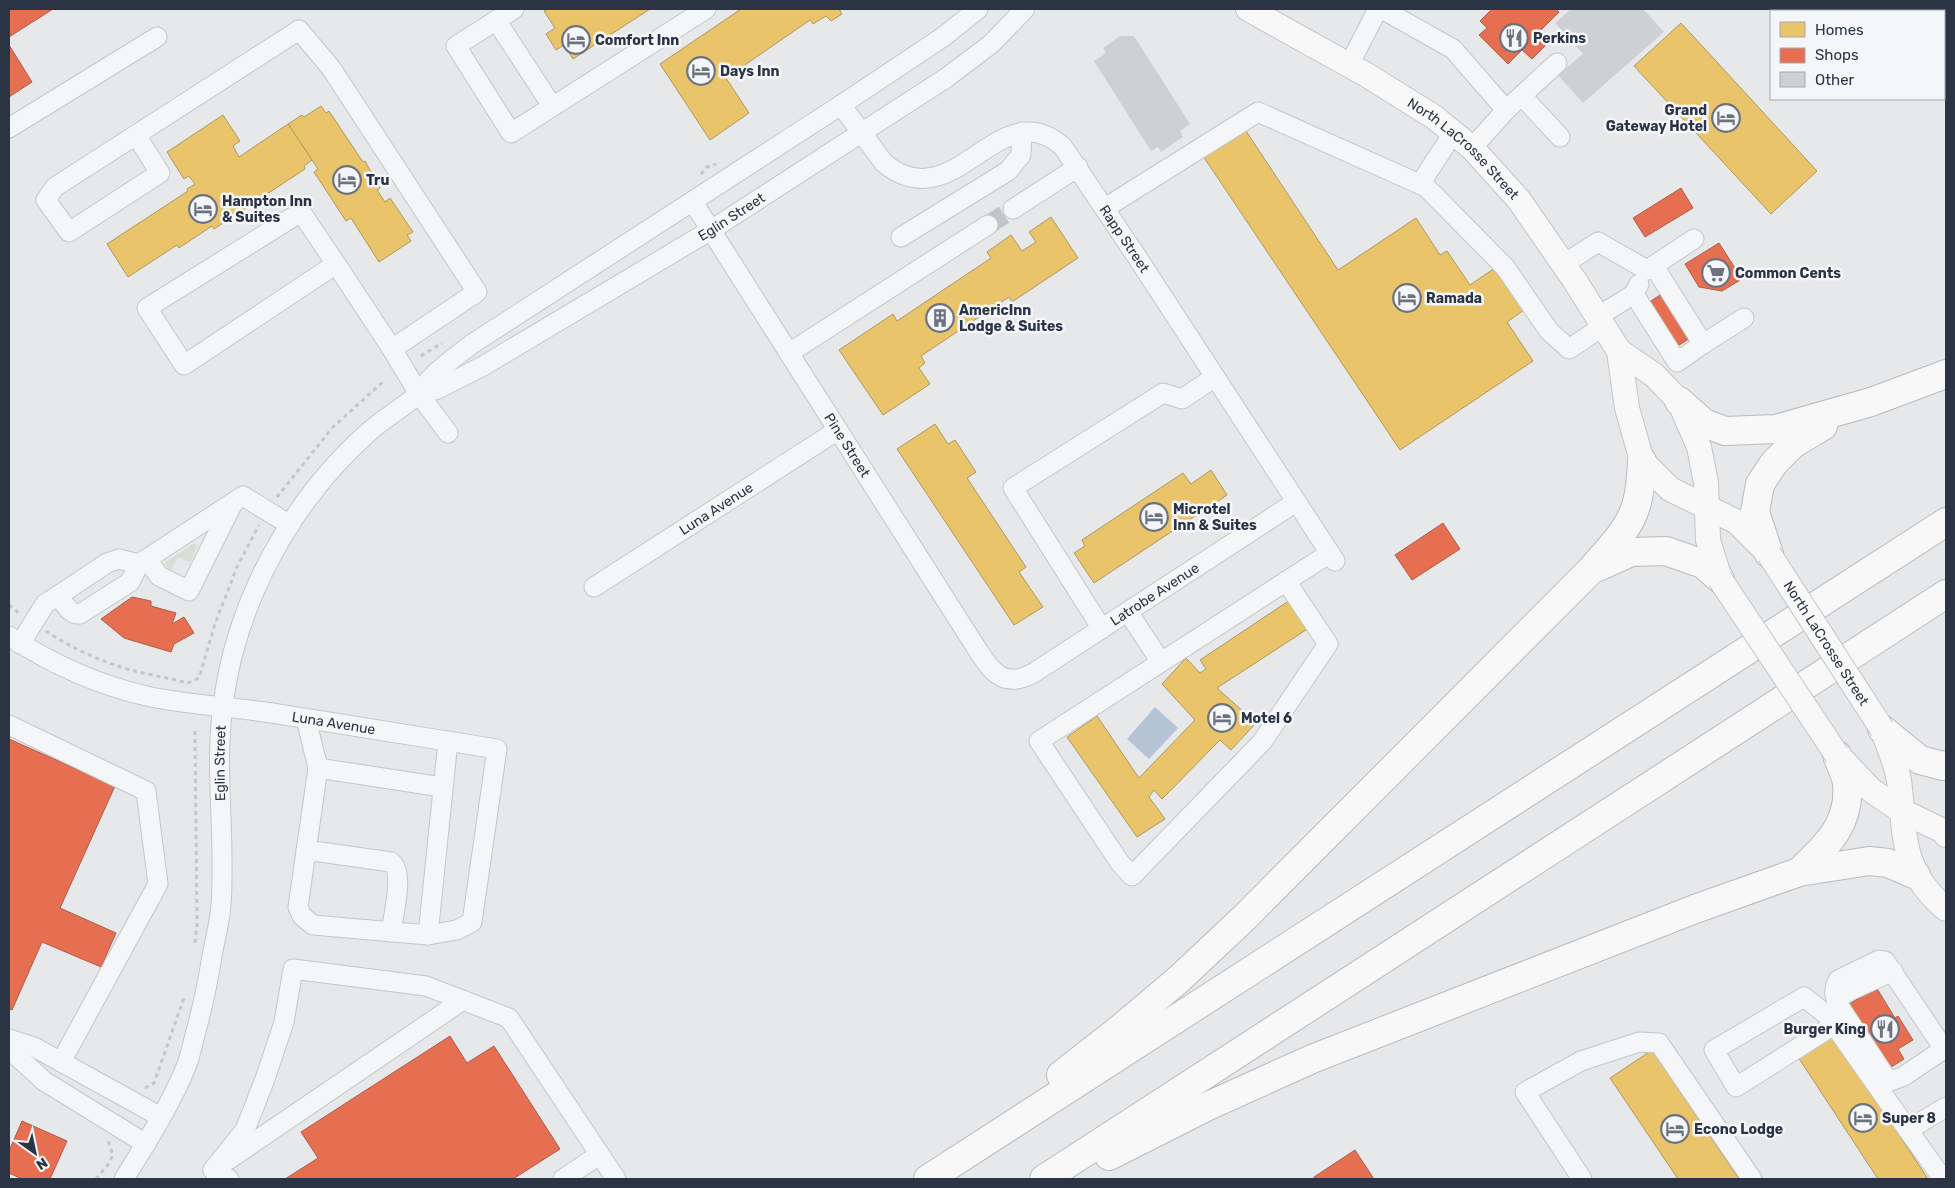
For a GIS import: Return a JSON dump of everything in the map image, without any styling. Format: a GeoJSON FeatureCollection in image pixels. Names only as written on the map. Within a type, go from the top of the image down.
{"type":"FeatureCollection","features":[{"type":"Feature","properties":{"kind":"highway"},"geometry":{"type":"LineString","coordinates":[[1679,401],[1704,424],[1725,431],[1749,432],[1776,429],[1871,402],[1946,374]]}},
{"type":"Feature","properties":{"kind":"highway"},"geometry":{"type":"LineString","coordinates":[[1769,554],[1755,512],[1760,484],[1774,463],[1793,444],[1812,432],[1871,402]]}},
{"type":"Feature","properties":{"kind":"highway"},"geometry":{"type":"LineString","coordinates":[[916,1179],[1061,1075],[1121,1028],[1178,980],[1244,918],[1591,570],[1618,538],[1632,516],[1641,483],[1642,461]]}},
{"type":"Feature","properties":{"kind":"highway"},"geometry":{"type":"LineString","coordinates":[[928,1179],[1946,522]]}},
{"type":"Feature","properties":{"kind":"highway"},"geometry":{"type":"LineString","coordinates":[[1591,570],[1631,552],[1666,551],[1703,564],[1720,579]]}},
{"type":"Feature","properties":{"kind":"highway"},"geometry":{"type":"LineString","coordinates":[[1044,1179],[1946,594]]}},
{"type":"Feature","properties":{"kind":"highway"},"geometry":{"type":"LineString","coordinates":[[1882,729],[1920,760],[1943,766],[1946,765]]}},
{"type":"Feature","properties":{"kind":"highway"},"geometry":{"type":"LineString","coordinates":[[1799,872],[1828,844],[1847,810],[1847,783],[1837,755]]}},
{"type":"Feature","properties":{"kind":"highway"},"geometry":{"type":"LineString","coordinates":[[1066,1179],[1161,1128],[1312,1059],[1695,909],[1799,872],[1869,861],[1888,863],[1916,876]]}},
{"type":"Feature","properties":{"kind":"main road","name":"North LaCrosse Street"},"geometry":{"type":"LineString","coordinates":[[1248,9],[1412,102],[1454,132],[1472,148],[1519,200],[1564,264],[1619,351],[1654,376],[1679,401],[1699,447],[1706,483],[1708,540],[1720,579],[1837,755],[1871,790],[1900,810],[1943,831],[1946,835]]}},
{"type":"Feature","properties":{"kind":"main road","name":"North LaCrosse Street"},"geometry":{"type":"LineString","coordinates":[[1619,351],[1626,408],[1642,461],[1670,489],[1737,522],[1769,554],[1882,729],[1898,779],[1900,810],[1906,847],[1916,876],[1946,909]]}},
{"type":"Feature","properties":{"kind":"street"},"geometry":{"type":"LineString","coordinates":[[514,9],[456,46],[511,133],[706,9]]}},
{"type":"Feature","properties":{"kind":"street","name":"Eglin Street"},"geometry":{"type":"LineString","coordinates":[[124,1179],[146,1144],[187,1066],[205,1000],[221,906],[220,748],[222,707],[233,654],[248,607],[271,559],[305,503],[347,453],[370,430],[419,394],[430,379],[449,361],[472,344],[841,106],[943,37],[978,9]]}},
{"type":"Feature","properties":{"kind":"street","name":"Eglin Street"},"geometry":{"type":"LineString","coordinates":[[419,394],[438,388],[483,366],[711,230],[969,61],[991,44],[1025,9]]}},
{"type":"Feature","properties":{"kind":"street"},"geometry":{"type":"LineString","coordinates":[[1349,65],[1386,10],[1452,49],[1506,110]]}},
{"type":"Feature","properties":{"kind":"street"},"geometry":{"type":"LineString","coordinates":[[496,20],[552,106]]}},
{"type":"Feature","properties":{"kind":"street"},"geometry":{"type":"LineString","coordinates":[[136,135],[160,173],[69,232],[46,200],[55,187],[299,30],[331,68],[477,292],[392,349]]}},
{"type":"Feature","properties":{"kind":"street"},"geometry":{"type":"LineString","coordinates":[[9,128],[158,37]]}},
{"type":"Feature","properties":{"kind":"street"},"geometry":{"type":"LineString","coordinates":[[1472,148],[1506,110],[1557,64]]}},
{"type":"Feature","properties":{"kind":"street"},"geometry":{"type":"LineString","coordinates":[[1522,96],[1560,137]]}},
{"type":"Feature","properties":{"kind":"street","name":"Rapp Street"},"geometry":{"type":"LineString","coordinates":[[841,106],[884,163],[892,170],[923,178],[934,177],[956,169],[1001,139],[1022,132],[1039,132],[1054,138],[1063,147],[1078,167],[1332,557],[1286,581]]}},
{"type":"Feature","properties":{"kind":"street"},"geometry":{"type":"LineString","coordinates":[[1104,208],[1258,112],[1426,187],[1505,267],[1549,331],[1569,349],[1634,294],[1650,268],[1694,238]]}},
{"type":"Feature","properties":{"kind":"street"},"geometry":{"type":"LineString","coordinates":[[901,237],[1008,171],[1021,155],[1022,132]]}},
{"type":"Feature","properties":{"kind":"street"},"geometry":{"type":"LineString","coordinates":[[1420,184],[1454,132]]}},
{"type":"Feature","properties":{"kind":"street"},"geometry":{"type":"LineString","coordinates":[[1013,209],[1078,167]]}},
{"type":"Feature","properties":{"kind":"street","name":"Pine Street"},"geometry":{"type":"LineString","coordinates":[[693,202],[986,662],[1001,676],[1010,680]]}},
{"type":"Feature","properties":{"kind":"street"},"geometry":{"type":"LineString","coordinates":[[336,264],[184,366],[147,308],[301,212],[336,264],[392,349],[419,394],[448,433]]}},
{"type":"Feature","properties":{"kind":"street"},"geometry":{"type":"LineString","coordinates":[[789,353],[988,224]]}},
{"type":"Feature","properties":{"kind":"street"},"geometry":{"type":"LineString","coordinates":[[1564,264],[1598,242],[1650,268],[1703,344]]}},
{"type":"Feature","properties":{"kind":"street"},"geometry":{"type":"LineString","coordinates":[[1634,294],[1677,362],[1744,318]]}},
{"type":"Feature","properties":{"kind":"street"},"geometry":{"type":"LineString","coordinates":[[1102,629],[1013,488],[1163,393],[1182,399],[1215,377]]}},
{"type":"Feature","properties":{"kind":"street","name":"Luna Avenue"},"geometry":{"type":"LineString","coordinates":[[594,587],[838,430]]}},
{"type":"Feature","properties":{"kind":"street"},"geometry":{"type":"LineString","coordinates":[[59,595],[70,612],[74,615],[80,614],[130,582],[143,562],[243,496],[290,526]]}},
{"type":"Feature","properties":{"kind":"street"},"geometry":{"type":"LineString","coordinates":[[14,640],[45,604],[107,563],[119,559],[143,562],[159,576],[189,591],[233,502]]}},
{"type":"Feature","properties":{"kind":"street","name":"Latrobe Avenue"},"geometry":{"type":"LineString","coordinates":[[1010,680],[1024,679],[1030,676],[1296,502]]}},
{"type":"Feature","properties":{"kind":"street"},"geometry":{"type":"LineString","coordinates":[[1286,581],[1328,644],[1262,742],[1132,876],[1120,863],[1039,741],[1286,581]]}},
{"type":"Feature","properties":{"kind":"street"},"geometry":{"type":"LineString","coordinates":[[1128,612],[1161,662]]}},
{"type":"Feature","properties":{"kind":"street","name":"Luna Avenue"},"geometry":{"type":"LineString","coordinates":[[14,640],[51,662],[99,683],[151,697],[497,749],[472,922],[457,930],[428,935]]}},
{"type":"Feature","properties":{"kind":"street"},"geometry":{"type":"LineString","coordinates":[[306,719],[318,768],[298,907],[302,916],[313,925],[428,935],[448,741]]}},
{"type":"Feature","properties":{"kind":"street"},"geometry":{"type":"LineString","coordinates":[[9,725],[146,791],[158,884],[61,1062]]}},
{"type":"Feature","properties":{"kind":"street"},"geometry":{"type":"LineString","coordinates":[[318,768],[442,787]]}},
{"type":"Feature","properties":{"kind":"street"},"geometry":{"type":"LineString","coordinates":[[306,850],[391,862],[395,865],[399,876],[391,932]]}},
{"type":"Feature","properties":{"kind":"street"},"geometry":{"type":"LineString","coordinates":[[221,1175],[245,1130],[265,1079],[284,1022],[293,969],[426,986],[509,1018],[616,1179]]}},
{"type":"Feature","properties":{"kind":"street"},"geometry":{"type":"LineString","coordinates":[[1893,971],[1945,1049],[1904,1076],[1891,1081],[1885,1076],[1839,1006],[1840,998],[1845,993],[1893,971]]}},
{"type":"Feature","properties":{"kind":"street"},"geometry":{"type":"LineString","coordinates":[[1834,1025],[1736,1087],[1714,1050],[1804,997],[1828,1016],[1943,1179]]}},
{"type":"Feature","properties":{"kind":"street"},"geometry":{"type":"LineString","coordinates":[[221,1175],[463,1000]]}},
{"type":"Feature","properties":{"kind":"street"},"geometry":{"type":"LineString","coordinates":[[9,1039],[34,1047],[161,1117]]}},
{"type":"Feature","properties":{"kind":"street"},"geometry":{"type":"LineString","coordinates":[[1582,1179],[1525,1092],[1581,1061],[1639,1042],[1658,1043],[1752,1179]]}},
{"type":"Feature","properties":{"kind":"street"},"geometry":{"type":"LineString","coordinates":[[9,1049],[44,1081],[146,1144]]}},
{"type":"Feature","properties":{"kind":"street"},"geometry":{"type":"LineString","coordinates":[[1908,1130],[1946,1107]]}},
{"type":"Feature","properties":{"kind":"street"},"geometry":{"type":"LineString","coordinates":[[563,1179],[599,1155]]}},
{"type":"Feature","properties":{"kind":"path"},"geometry":{"type":"LineString","coordinates":[[195,731],[197,925],[195,950]]}},
{"type":"Feature","properties":{"kind":"path"},"geometry":{"type":"LineString","coordinates":[[142,1089],[154,1083],[188,988]]}},
{"type":"Feature","properties":{"kind":"path"},"geometry":{"type":"LineString","coordinates":[[96,1179],[113,1155],[105,1137]]}},
{"type":"Feature","properties":{"kind":"shaded area"},"geometry":{"type":"Polygon","coordinates":[[[193,544],[197,546],[191,561],[189,562],[178,557],[171,570],[166,566],[166,562],[193,544]]]}},
{"type":"Feature","properties":{"kind":"water"},"geometry":{"type":"Polygon","coordinates":[[[1155,707],[1178,728],[1149,759],[1127,739],[1155,707]]]}},
{"type":"Feature","properties":{"kind":"building: Homes","name":"Comfort Inn"},"geometry":{"type":"Polygon","coordinates":[[[548,9],[650,9],[573,59],[564,45],[556,50],[546,34],[555,28],[544,11],[548,9]]]}},
{"type":"Feature","properties":{"kind":"building: Homes","name":"Days Inn"},"geometry":{"type":"Polygon","coordinates":[[[741,9],[839,9],[842,14],[831,21],[826,16],[813,24],[810,20],[726,78],[749,113],[710,140],[660,64],[741,9]]]}},
{"type":"Feature","properties":{"kind":"building: Homes","name":"Grand Gateway Hotel"},"geometry":{"type":"Polygon","coordinates":[[[1681,23],[1817,171],[1771,214],[1634,66],[1681,23]]]}},
{"type":"Feature","properties":{"kind":"building: Homes","name":"Tru"},"geometry":{"type":"Polygon","coordinates":[[[321,106],[326,113],[329,111],[363,162],[365,161],[380,188],[377,190],[385,202],[390,198],[413,232],[407,235],[411,241],[379,262],[351,218],[346,221],[314,172],[318,169],[288,124],[302,115],[304,117],[321,106]]]}},
{"type":"Feature","properties":{"kind":"building: Homes","name":"Hampton Inn & Suites"},"geometry":{"type":"Polygon","coordinates":[[[223,115],[240,141],[233,146],[239,157],[288,124],[312,160],[304,166],[305,169],[214,229],[212,226],[179,248],[177,245],[128,277],[107,244],[188,191],[187,189],[195,184],[189,176],[184,179],[167,152],[223,115]]]}},
{"type":"Feature","properties":{"kind":"building: Homes","name":"Ramada"},"geometry":{"type":"Polygon","coordinates":[[[1244,128],[1338,270],[1416,218],[1440,255],[1447,251],[1470,285],[1495,268],[1524,310],[1507,322],[1533,361],[1400,450],[1203,156],[1244,128]]]}},
{"type":"Feature","properties":{"kind":"building: Homes","name":"AmericInn Lodge & Suites"},"geometry":{"type":"Polygon","coordinates":[[[1051,217],[1078,258],[1012,302],[1009,297],[921,356],[925,363],[919,368],[930,384],[883,415],[839,350],[893,314],[897,321],[991,258],[987,252],[1011,235],[1022,251],[1036,242],[1029,232],[1051,217]]]}},
{"type":"Feature","properties":{"kind":"building: Homes"},"geometry":{"type":"Polygon","coordinates":[[[935,424],[948,444],[955,440],[976,472],[967,478],[1026,567],[1019,572],[1043,607],[1014,625],[897,449],[935,424]]]}},
{"type":"Feature","properties":{"kind":"building: Homes","name":"Microtel Inn & Suites"},"geometry":{"type":"Polygon","coordinates":[[[1211,470],[1227,495],[1094,583],[1074,553],[1085,546],[1082,540],[1183,473],[1191,484],[1211,470]]]}},
{"type":"Feature","properties":{"kind":"building: Homes","name":"Motel 6"},"geometry":{"type":"Polygon","coordinates":[[[1290,600],[1309,628],[1217,688],[1256,723],[1231,750],[1220,740],[1162,799],[1154,790],[1149,797],[1165,819],[1137,837],[1067,737],[1097,716],[1139,778],[1195,720],[1162,684],[1186,658],[1200,673],[1206,669],[1200,660],[1290,600]]]}},
{"type":"Feature","properties":{"kind":"building: Homes","name":"Super 8"},"geometry":{"type":"Polygon","coordinates":[[[1833,1034],[1928,1179],[1878,1179],[1798,1057],[1833,1034]]]}},
{"type":"Feature","properties":{"kind":"building: Homes","name":"Econo Lodge"},"geometry":{"type":"Polygon","coordinates":[[[1652,1050],[1739,1179],[1678,1179],[1610,1078],[1652,1050]]]}},
{"type":"Feature","properties":{"kind":"building: Shops"},"geometry":{"type":"Polygon","coordinates":[[[9,9],[53,9],[9,37],[9,9]]]}},
{"type":"Feature","properties":{"kind":"building: Shops","name":"Perkins"},"geometry":{"type":"Polygon","coordinates":[[[1492,9],[1556,9],[1559,12],[1540,31],[1550,41],[1532,59],[1522,50],[1508,64],[1479,35],[1487,28],[1480,21],[1492,9]]]}},
{"type":"Feature","properties":{"kind":"building: Shops"},"geometry":{"type":"Polygon","coordinates":[[[9,45],[32,82],[9,97],[9,45]]]}},
{"type":"Feature","properties":{"kind":"building: Shops"},"geometry":{"type":"Polygon","coordinates":[[[1681,188],[1693,208],[1645,237],[1633,218],[1681,188]]]}},
{"type":"Feature","properties":{"kind":"building: Shops"},"geometry":{"type":"Polygon","coordinates":[[[1719,243],[1742,279],[1722,291],[1699,287],[1685,264],[1719,243]]]}},
{"type":"Feature","properties":{"kind":"building: Shops"},"geometry":{"type":"Polygon","coordinates":[[[1666,291],[1695,335],[1676,347],[1648,303],[1666,291]]]}},
{"type":"Feature","properties":{"kind":"building: Shops"},"geometry":{"type":"Polygon","coordinates":[[[1443,523],[1460,549],[1412,580],[1395,555],[1443,523]]]}},
{"type":"Feature","properties":{"kind":"building: Shops"},"geometry":{"type":"Polygon","coordinates":[[[132,597],[151,601],[151,606],[176,613],[172,624],[184,617],[194,633],[174,644],[171,652],[124,638],[101,619],[132,597]]]}},
{"type":"Feature","properties":{"kind":"building: Shops"},"geometry":{"type":"Polygon","coordinates":[[[9,739],[115,786],[60,908],[116,933],[101,967],[42,942],[12,1010],[9,1009],[9,739]]]}},
{"type":"Feature","properties":{"kind":"building: Shops","name":"Burger King"},"geometry":{"type":"Polygon","coordinates":[[[1876,987],[1895,1018],[1898,1016],[1913,1040],[1898,1049],[1904,1059],[1888,1069],[1848,1005],[1876,987]]]}},
{"type":"Feature","properties":{"kind":"building: Shops"},"geometry":{"type":"Polygon","coordinates":[[[450,1036],[467,1063],[494,1046],[560,1149],[513,1179],[285,1179],[318,1158],[301,1132],[450,1036]]]}},
{"type":"Feature","properties":{"kind":"building: Shops"},"geometry":{"type":"Polygon","coordinates":[[[22,1121],[67,1141],[50,1179],[22,1179],[9,1173],[9,1151],[22,1121]]]}},
{"type":"Feature","properties":{"kind":"building: Shops"},"geometry":{"type":"Polygon","coordinates":[[[1355,1150],[1374,1179],[1315,1179],[1314,1177],[1355,1150]]]}},
{"type":"Feature","properties":{"kind":"building: Other"},"geometry":{"type":"Polygon","coordinates":[[[1571,9],[1643,9],[1664,32],[1583,103],[1558,75],[1583,54],[1555,23],[1571,9]]]}},
{"type":"Feature","properties":{"kind":"building: Other"},"geometry":{"type":"Polygon","coordinates":[[[1120,36],[1134,36],[1190,124],[1180,131],[1183,137],[1161,152],[1158,147],[1151,151],[1094,61],[1106,53],[1103,48],[1120,36]]]}},
{"type":"Feature","properties":{"kind":"tunnel"},"geometry":{"type":"LineString","coordinates":[[988,225],[1013,209]]}},
{"type":"Feature","properties":{"kind":"place","name":"Perkins"},"geometry":{"type":"Point","coordinates":[1514,38]}},
{"type":"Feature","properties":{"kind":"place","name":"Comfort Inn"},"geometry":{"type":"Point","coordinates":[576,40]}},
{"type":"Feature","properties":{"kind":"place","name":"Days Inn"},"geometry":{"type":"Point","coordinates":[701,71]}},
{"type":"Feature","properties":{"kind":"place","name":"Grand Gateway Hotel"},"geometry":{"type":"Point","coordinates":[1726,118]}},
{"type":"Feature","properties":{"kind":"place","name":"Tru"},"geometry":{"type":"Point","coordinates":[347,180]}},
{"type":"Feature","properties":{"kind":"place","name":"Hampton Inn & Suites"},"geometry":{"type":"Point","coordinates":[203,209]}},
{"type":"Feature","properties":{"kind":"place","name":"Common Cents"},"geometry":{"type":"Point","coordinates":[1716,273]}},
{"type":"Feature","properties":{"kind":"place","name":"Ramada"},"geometry":{"type":"Point","coordinates":[1407,298]}},
{"type":"Feature","properties":{"kind":"place","name":"AmericInn Lodge & Suites"},"geometry":{"type":"Point","coordinates":[940,318]}},
{"type":"Feature","properties":{"kind":"place","name":"Microtel Inn & Suites"},"geometry":{"type":"Point","coordinates":[1154,517]}},
{"type":"Feature","properties":{"kind":"place","name":"Motel 6"},"geometry":{"type":"Point","coordinates":[1222,718]}},
{"type":"Feature","properties":{"kind":"place","name":"Burger King"},"geometry":{"type":"Point","coordinates":[1885,1029]}},
{"type":"Feature","properties":{"kind":"place","name":"Super 8"},"geometry":{"type":"Point","coordinates":[1863,1118]}},
{"type":"Feature","properties":{"kind":"place","name":"Econo Lodge"},"geometry":{"type":"Point","coordinates":[1675,1129]}}]}
